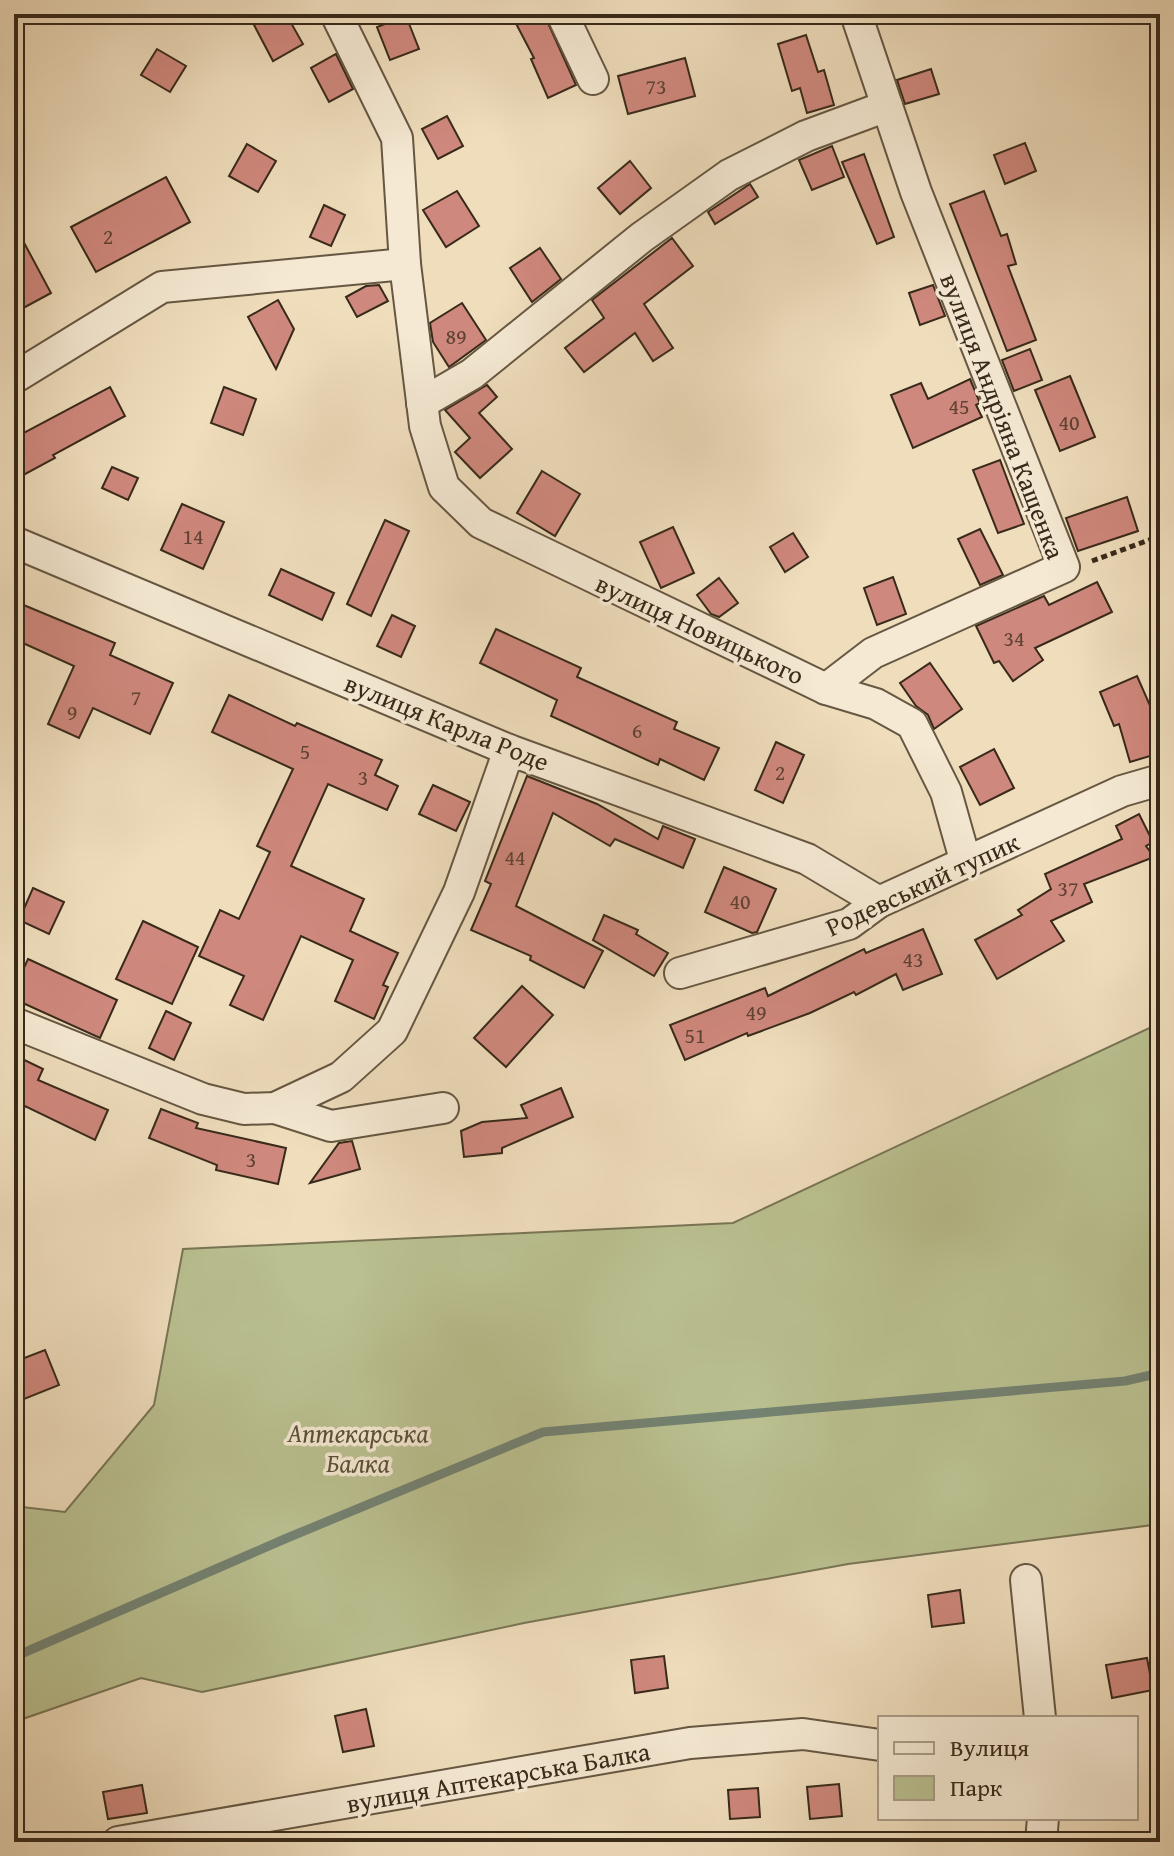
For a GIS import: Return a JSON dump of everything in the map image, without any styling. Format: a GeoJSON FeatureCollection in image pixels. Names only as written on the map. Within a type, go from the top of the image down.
{"type":"FeatureCollection","features":[{"type":"Feature","properties":{"kind":"street","name":"вулиця Новицького"},"geometry":{"type":"LineString","coordinates":[[336,14],[397,138],[405,264],[425,426],[444,487],[481,523],[826,689],[876,704],[912,724],[946,792],[966,863]]}},
{"type":"Feature","properties":{"kind":"street"},"geometry":{"type":"LineString","coordinates":[[562,14],[593,79]]}},
{"type":"Feature","properties":{"kind":"street","name":"вулиця Андріяна Кащенка"},"geometry":{"type":"LineString","coordinates":[[826,689],[873,653],[1064,567],[916,192],[856,14]]}},
{"type":"Feature","properties":{"kind":"street"},"geometry":{"type":"LineString","coordinates":[[422,403],[472,374],[642,237],[729,175],[806,136],[887,106]]}},
{"type":"Feature","properties":{"kind":"street"},"geometry":{"type":"LineString","coordinates":[[14,378],[162,287],[405,264]]}},
{"type":"Feature","properties":{"kind":"street","name":"вулиця Карла Роде"},"geometry":{"type":"LineString","coordinates":[[14,542],[509,750],[807,859],[879,902]]}},
{"type":"Feature","properties":{"kind":"street"},"geometry":{"type":"LineString","coordinates":[[275,1108],[341,1077],[392,1031],[459,892],[509,750]]}},
{"type":"Feature","properties":{"kind":"street","name":"Родевський тупик"},"geometry":{"type":"LineString","coordinates":[[680,973],[849,924],[879,902],[1122,791],[1160,780]]}},
{"type":"Feature","properties":{"kind":"street"},"geometry":{"type":"LineString","coordinates":[[14,1023],[203,1099],[244,1109],[275,1108],[331,1126],[443,1108]]}},
{"type":"Feature","properties":{"kind":"street"},"geometry":{"type":"LineString","coordinates":[[1026,1580],[1040,1716]]}},
{"type":"Feature","properties":{"kind":"street","name":"вулиця Аптекарська Балка"},"geometry":{"type":"LineString","coordinates":[[118,1842],[690,1743],[803,1734],[878,1745]]}},
{"type":"Feature","properties":{"kind":"street"},"geometry":{"type":"LineString","coordinates":[[1041,1842],[1043,1820]]}},
{"type":"Feature","properties":{"kind":"path"},"geometry":{"type":"LineString","coordinates":[[1064,567],[1102,559],[1160,536]]}},
{"type":"Feature","properties":{"kind":"green space","name":"Аптекарська Балка"},"geometry":{"type":"Polygon","coordinates":[[[1160,1023],[1160,1524],[848,1564],[524,1623],[202,1692],[141,1678],[14,1722],[14,1506],[65,1512],[154,1405],[183,1249],[733,1223],[1160,1023]]]}},
{"type":"Feature","properties":{"kind":"building"},"geometry":{"type":"Polygon","coordinates":[[[274,14],[286,14],[303,44],[273,61],[254,25],[274,14]]]}},
{"type":"Feature","properties":{"kind":"building"},"geometry":{"type":"Polygon","coordinates":[[[511,14],[544,14],[576,85],[548,98],[531,59],[534,58],[511,14]]]}},
{"type":"Feature","properties":{"kind":"building"},"geometry":{"type":"Polygon","coordinates":[[[406,16],[419,49],[390,60],[377,27],[406,16]]]}},
{"type":"Feature","properties":{"kind":"building"},"geometry":{"type":"Polygon","coordinates":[[[806,35],[818,72],[824,70],[834,105],[807,113],[800,88],[792,91],[778,44],[806,35]]]}},
{"type":"Feature","properties":{"kind":"building"},"geometry":{"type":"Polygon","coordinates":[[[157,49],[186,66],[170,92],[141,75],[157,49]]]}},
{"type":"Feature","properties":{"kind":"building"},"geometry":{"type":"Polygon","coordinates":[[[336,54],[353,89],[329,102],[311,68],[336,54]]]}},
{"type":"Feature","properties":{"kind":"building"},"geometry":{"type":"Polygon","coordinates":[[[685,58],[695,96],[628,114],[618,76],[685,58]]]}},
{"type":"Feature","properties":{"kind":"building"},"geometry":{"type":"Polygon","coordinates":[[[931,69],[939,94],[905,104],[897,80],[931,69]]]}},
{"type":"Feature","properties":{"kind":"building"},"geometry":{"type":"Polygon","coordinates":[[[447,116],[463,146],[438,159],[422,129],[447,116]]]}},
{"type":"Feature","properties":{"kind":"building"},"geometry":{"type":"Polygon","coordinates":[[[1025,143],[1036,171],[1005,184],[994,155],[1025,143]]]}},
{"type":"Feature","properties":{"kind":"building"},"geometry":{"type":"Polygon","coordinates":[[[247,144],[276,161],[258,192],[229,176],[247,144]]]}},
{"type":"Feature","properties":{"kind":"building"},"geometry":{"type":"Polygon","coordinates":[[[832,146],[844,177],[812,190],[799,160],[832,146]]]}},
{"type":"Feature","properties":{"kind":"building"},"geometry":{"type":"Polygon","coordinates":[[[864,154],[894,237],[877,244],[842,162],[864,154]]]}},
{"type":"Feature","properties":{"kind":"building"},"geometry":{"type":"Polygon","coordinates":[[[630,161],[651,188],[620,214],[598,188],[630,161]]]}},
{"type":"Feature","properties":{"kind":"building"},"geometry":{"type":"Polygon","coordinates":[[[166,177],[190,222],[96,272],[71,227],[166,177]]]}},
{"type":"Feature","properties":{"kind":"building"},"geometry":{"type":"Polygon","coordinates":[[[750,184],[758,197],[715,224],[708,212],[750,184]]]}},
{"type":"Feature","properties":{"kind":"building"},"geometry":{"type":"Polygon","coordinates":[[[457,191],[479,226],[446,247],[423,210],[457,191]]]}},
{"type":"Feature","properties":{"kind":"building"},"geometry":{"type":"Polygon","coordinates":[[[984,191],[1001,236],[1007,234],[1016,264],[1008,266],[1036,340],[1007,351],[950,204],[984,191]]]}},
{"type":"Feature","properties":{"kind":"building"},"geometry":{"type":"Polygon","coordinates":[[[324,205],[345,215],[331,246],[310,237],[324,205]]]}},
{"type":"Feature","properties":{"kind":"building"},"geometry":{"type":"Polygon","coordinates":[[[14,224],[51,293],[14,313],[14,224]]]}},
{"type":"Feature","properties":{"kind":"building"},"geometry":{"type":"Polygon","coordinates":[[[672,238],[693,266],[644,304],[673,348],[653,361],[635,333],[584,372],[565,348],[604,318],[592,300],[672,238]]]}},
{"type":"Feature","properties":{"kind":"building"},"geometry":{"type":"Polygon","coordinates":[[[540,248],[561,279],[532,302],[510,268],[540,248]]]}},
{"type":"Feature","properties":{"kind":"building"},"geometry":{"type":"Polygon","coordinates":[[[379,285],[388,301],[357,317],[346,297],[366,286],[379,285]]]}},
{"type":"Feature","properties":{"kind":"building"},"geometry":{"type":"Polygon","coordinates":[[[933,285],[945,316],[920,325],[909,293],[933,285]]]}},
{"type":"Feature","properties":{"kind":"building"},"geometry":{"type":"Polygon","coordinates":[[[278,300],[294,329],[276,369],[248,317],[278,300]]]}},
{"type":"Feature","properties":{"kind":"building"},"geometry":{"type":"Polygon","coordinates":[[[462,303],[486,340],[449,367],[433,342],[430,323],[462,303]]]}},
{"type":"Feature","properties":{"kind":"building"},"geometry":{"type":"Polygon","coordinates":[[[1030,349],[1042,380],[1014,391],[1002,360],[1030,349]]]}},
{"type":"Feature","properties":{"kind":"building"},"geometry":{"type":"Polygon","coordinates":[[[1070,376],[1095,437],[1060,451],[1035,390],[1070,376]]]}},
{"type":"Feature","properties":{"kind":"building"},"geometry":{"type":"Polygon","coordinates":[[[970,379],[982,417],[913,448],[891,395],[921,383],[928,399],[970,379]]]}},
{"type":"Feature","properties":{"kind":"building"},"geometry":{"type":"Polygon","coordinates":[[[487,385],[497,397],[479,413],[512,449],[480,478],[455,452],[470,438],[445,410],[487,385]]]}},
{"type":"Feature","properties":{"kind":"building"},"geometry":{"type":"Polygon","coordinates":[[[110,387],[125,416],[14,480],[14,438],[110,387]]]}},
{"type":"Feature","properties":{"kind":"building"},"geometry":{"type":"Polygon","coordinates":[[[224,387],[256,399],[243,435],[211,423],[224,387]]]}},
{"type":"Feature","properties":{"kind":"building"},"geometry":{"type":"Polygon","coordinates":[[[1000,460],[1024,524],[998,533],[973,470],[1000,460]]]}},
{"type":"Feature","properties":{"kind":"building"},"geometry":{"type":"Polygon","coordinates":[[[112,467],[138,478],[128,500],[102,488],[112,467]]]}},
{"type":"Feature","properties":{"kind":"building"},"geometry":{"type":"Polygon","coordinates":[[[542,471],[580,494],[555,536],[517,513],[542,471]]]}},
{"type":"Feature","properties":{"kind":"building"},"geometry":{"type":"Polygon","coordinates":[[[1127,497],[1138,531],[1078,551],[1066,518],[1127,497]]]}},
{"type":"Feature","properties":{"kind":"building"},"geometry":{"type":"Polygon","coordinates":[[[182,504],[224,522],[203,569],[161,550],[182,504]]]}},
{"type":"Feature","properties":{"kind":"building"},"geometry":{"type":"Polygon","coordinates":[[[385,520],[409,531],[371,616],[347,604],[385,520]]]}},
{"type":"Feature","properties":{"kind":"building"},"geometry":{"type":"Polygon","coordinates":[[[673,527],[694,573],[661,588],[640,542],[673,527]]]}},
{"type":"Feature","properties":{"kind":"building"},"geometry":{"type":"Polygon","coordinates":[[[980,529],[1003,575],[980,585],[958,539],[980,529]]]}},
{"type":"Feature","properties":{"kind":"building"},"geometry":{"type":"Polygon","coordinates":[[[793,533],[808,557],[785,572],[770,547],[793,533]]]}},
{"type":"Feature","properties":{"kind":"building"},"geometry":{"type":"Polygon","coordinates":[[[281,569],[334,593],[322,620],[269,595],[281,569]]]}},
{"type":"Feature","properties":{"kind":"building"},"geometry":{"type":"Polygon","coordinates":[[[893,577],[906,614],[877,625],[864,588],[893,577]]]}},
{"type":"Feature","properties":{"kind":"building"},"geometry":{"type":"Polygon","coordinates":[[[719,578],[738,603],[719,617],[711,614],[697,595],[719,578]]]}},
{"type":"Feature","properties":{"kind":"building"},"geometry":{"type":"Polygon","coordinates":[[[1097,582],[1112,612],[1035,648],[1043,660],[1013,681],[999,661],[994,663],[976,626],[1044,596],[1049,605],[1097,582]]]}},
{"type":"Feature","properties":{"kind":"building"},"geometry":{"type":"Polygon","coordinates":[[[14,601],[115,643],[110,655],[173,683],[150,734],[93,708],[79,738],[48,724],[74,666],[14,639],[14,601]]]}},
{"type":"Feature","properties":{"kind":"building"},"geometry":{"type":"Polygon","coordinates":[[[392,615],[415,626],[401,657],[377,646],[392,615]]]}},
{"type":"Feature","properties":{"kind":"building"},"geometry":{"type":"Polygon","coordinates":[[[496,629],[581,668],[577,677],[677,722],[674,729],[719,748],[704,780],[660,759],[658,765],[551,716],[557,700],[480,663],[496,629]]]}},
{"type":"Feature","properties":{"kind":"building"},"geometry":{"type":"Polygon","coordinates":[[[930,663],[962,709],[934,729],[928,715],[916,706],[900,683],[930,663]]]}},
{"type":"Feature","properties":{"kind":"building"},"geometry":{"type":"Polygon","coordinates":[[[1137,676],[1160,736],[1160,753],[1130,762],[1119,724],[1114,726],[1100,692],[1137,676]]]}},
{"type":"Feature","properties":{"kind":"building"},"geometry":{"type":"Polygon","coordinates":[[[229,695],[295,726],[297,723],[382,760],[375,775],[398,786],[387,810],[328,784],[291,866],[364,899],[350,931],[398,953],[383,985],[388,987],[374,1019],[335,1001],[353,960],[301,936],[263,1020],[230,1005],[244,976],[199,956],[220,910],[239,919],[270,852],[257,846],[293,769],[212,732],[229,695]]]}},
{"type":"Feature","properties":{"kind":"building"},"geometry":{"type":"Polygon","coordinates":[[[776,742],[804,755],[783,803],[755,790],[776,742]]]}},
{"type":"Feature","properties":{"kind":"building"},"geometry":{"type":"Polygon","coordinates":[[[994,749],[1014,788],[980,805],[960,767],[994,749]]]}},
{"type":"Feature","properties":{"kind":"building"},"geometry":{"type":"Polygon","coordinates":[[[527,776],[597,804],[658,839],[663,826],[695,839],[683,868],[615,839],[610,846],[553,813],[516,906],[603,951],[584,988],[530,960],[531,956],[471,930],[491,884],[485,881],[527,776]]]}},
{"type":"Feature","properties":{"kind":"building"},"geometry":{"type":"Polygon","coordinates":[[[433,785],[470,802],[456,831],[419,814],[433,785]]]}},
{"type":"Feature","properties":{"kind":"building"},"geometry":{"type":"Polygon","coordinates":[[[1139,814],[1153,842],[1146,846],[1154,857],[1084,884],[1092,902],[1051,921],[1064,941],[997,979],[975,940],[1022,915],[1018,910],[1051,889],[1045,874],[1122,839],[1116,826],[1139,814]]]}},
{"type":"Feature","properties":{"kind":"building"},"geometry":{"type":"Polygon","coordinates":[[[724,867],[776,889],[757,932],[752,933],[705,912],[724,867]]]}},
{"type":"Feature","properties":{"kind":"building"},"geometry":{"type":"Polygon","coordinates":[[[33,888],[64,902],[49,934],[19,920],[33,888]]]}},
{"type":"Feature","properties":{"kind":"building"},"geometry":{"type":"Polygon","coordinates":[[[604,915],[638,930],[636,934],[668,953],[654,976],[593,940],[604,915]]]}},
{"type":"Feature","properties":{"kind":"building"},"geometry":{"type":"Polygon","coordinates":[[[143,921],[198,947],[172,1004],[116,979],[143,921]]]}},
{"type":"Feature","properties":{"kind":"building"},"geometry":{"type":"Polygon","coordinates":[[[923,929],[942,974],[903,990],[896,974],[856,995],[854,992],[810,1013],[748,1036],[747,1033],[685,1060],[670,1025],[765,988],[768,996],[864,949],[866,953],[923,929]]]}},
{"type":"Feature","properties":{"kind":"building"},"geometry":{"type":"Polygon","coordinates":[[[28,959],[117,1000],[100,1038],[14,999],[14,989],[28,959]]]}},
{"type":"Feature","properties":{"kind":"building"},"geometry":{"type":"Polygon","coordinates":[[[522,986],[553,1015],[506,1067],[474,1038],[522,986]]]}},
{"type":"Feature","properties":{"kind":"building"},"geometry":{"type":"Polygon","coordinates":[[[166,1011],[191,1023],[174,1060],[149,1048],[166,1011]]]}},
{"type":"Feature","properties":{"kind":"building"},"geometry":{"type":"Polygon","coordinates":[[[14,1055],[43,1069],[38,1080],[108,1110],[95,1140],[25,1106],[14,1131],[14,1055]]]}},
{"type":"Feature","properties":{"kind":"building"},"geometry":{"type":"Polygon","coordinates":[[[561,1088],[573,1117],[502,1148],[502,1153],[464,1157],[461,1131],[482,1122],[527,1118],[521,1105],[561,1088]]]}},
{"type":"Feature","properties":{"kind":"building"},"geometry":{"type":"Polygon","coordinates":[[[161,1109],[198,1123],[196,1128],[286,1148],[278,1184],[216,1170],[217,1165],[149,1138],[161,1109]]]}},
{"type":"Feature","properties":{"kind":"building"},"geometry":{"type":"Polygon","coordinates":[[[352,1141],[360,1169],[310,1183],[339,1143],[352,1141]]]}},
{"type":"Feature","properties":{"kind":"building"},"geometry":{"type":"Polygon","coordinates":[[[45,1350],[59,1385],[24,1399],[14,1373],[14,1362],[45,1350]]]}},
{"type":"Feature","properties":{"kind":"building"},"geometry":{"type":"Polygon","coordinates":[[[960,1590],[964,1623],[932,1627],[928,1595],[960,1590]]]}},
{"type":"Feature","properties":{"kind":"building"},"geometry":{"type":"Polygon","coordinates":[[[664,1656],[668,1688],[635,1693],[631,1660],[664,1656]]]}},
{"type":"Feature","properties":{"kind":"building"},"geometry":{"type":"Polygon","coordinates":[[[1147,1658],[1153,1690],[1112,1698],[1106,1665],[1147,1658]]]}},
{"type":"Feature","properties":{"kind":"building"},"geometry":{"type":"Polygon","coordinates":[[[366,1709],[374,1746],[343,1752],[335,1716],[366,1709]]]}},
{"type":"Feature","properties":{"kind":"building"},"geometry":{"type":"Polygon","coordinates":[[[839,1784],[842,1816],[810,1819],[807,1787],[839,1784]]]}},
{"type":"Feature","properties":{"kind":"building"},"geometry":{"type":"Polygon","coordinates":[[[142,1785],[147,1813],[108,1819],[103,1792],[142,1785]]]}},
{"type":"Feature","properties":{"kind":"building"},"geometry":{"type":"Polygon","coordinates":[[[758,1788],[760,1817],[730,1819],[728,1790],[758,1788]]]}},
{"type":"Feature","properties":{"kind":"waterway"},"geometry":{"type":"LineString","coordinates":[[14,1657],[287,1538],[543,1432],[1125,1381],[1160,1373]]}}]}
